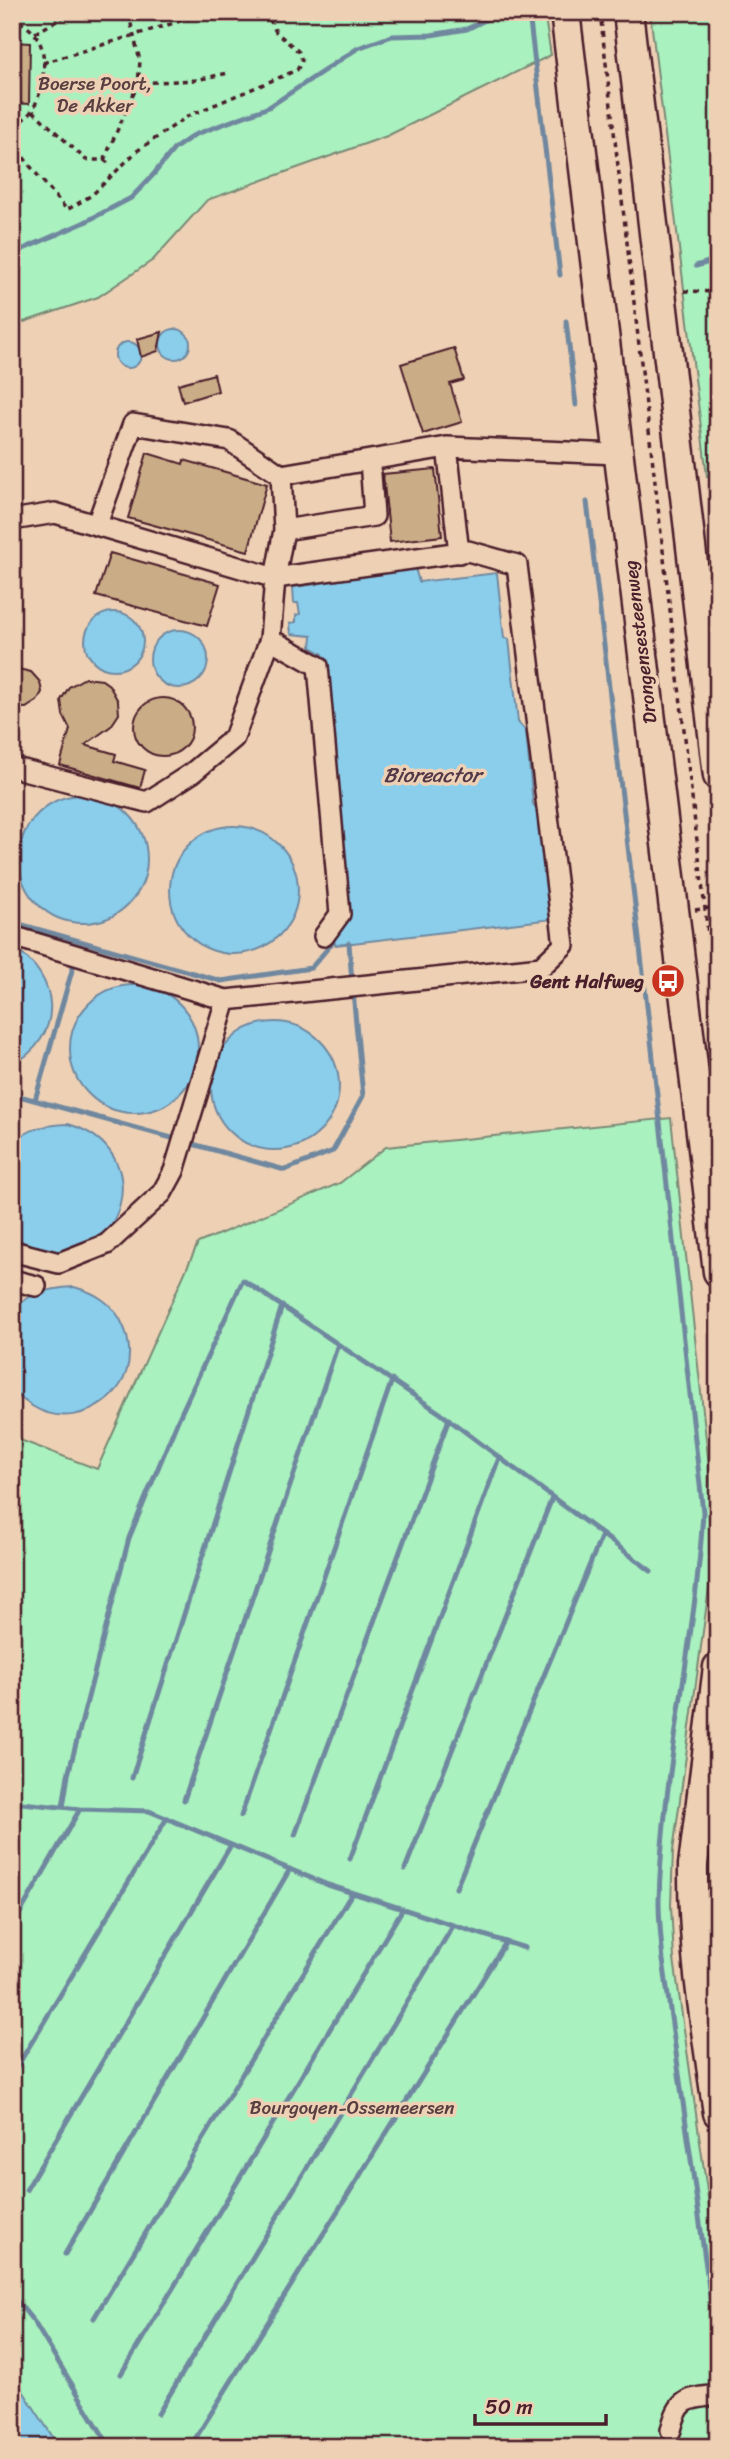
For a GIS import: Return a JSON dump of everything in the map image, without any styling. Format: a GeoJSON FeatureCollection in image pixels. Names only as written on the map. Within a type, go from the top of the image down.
{"type":"FeatureCollection","features":[{"type":"Feature","properties":{"kind":"highway","name":"Drongensesteenweg"},"geometry":{"type":"LineString","coordinates":[[565,12],[718,1272]]}},
{"type":"Feature","properties":{"kind":"highway"},"geometry":{"type":"LineString","coordinates":[[628,12],[718,776]]}},
{"type":"Feature","properties":{"kind":"highway"},"geometry":{"type":"LineString","coordinates":[[718,1667],[693,1865],[694,1929],[700,1995],[718,2113]]}},
{"type":"Feature","properties":{"kind":"highway"},"geometry":{"type":"LineString","coordinates":[[700,1995],[707,1961],[718,1945]]}},
{"type":"Feature","properties":{"kind":"street"},"geometry":{"type":"LineString","coordinates":[[97,524],[133,424],[229,440],[281,475],[447,447],[618,454]]}},
{"type":"Feature","properties":{"kind":"street"},"geometry":{"type":"LineString","coordinates":[[447,447],[459,553]]}},
{"type":"Feature","properties":{"kind":"street"},"geometry":{"type":"LineString","coordinates":[[284,530],[374,516],[370,460]]}},
{"type":"Feature","properties":{"kind":"street"},"geometry":{"type":"LineString","coordinates":[[12,767],[146,802],[192,773],[234,738],[270,639],[275,578],[284,530],[281,475]]}},
{"type":"Feature","properties":{"kind":"street"},"geometry":{"type":"LineString","coordinates":[[12,520],[55,513],[275,578],[468,551],[517,565],[564,945],[541,967],[226,1000],[12,936]]}},
{"type":"Feature","properties":{"kind":"street"},"geometry":{"type":"LineString","coordinates":[[270,639],[318,666],[340,914],[324,936]]}},
{"type":"Feature","properties":{"kind":"street"},"geometry":{"type":"LineString","coordinates":[[12,1251],[59,1263],[107,1244],[162,1193],[174,1171],[226,1000]]}},
{"type":"Feature","properties":{"kind":"street"},"geometry":{"type":"LineString","coordinates":[[12,1280],[36,1286]]}},
{"type":"Feature","properties":{"kind":"street"},"geometry":{"type":"LineString","coordinates":[[671,2430],[675,2412],[681,2403],[711,2396]]}},
{"type":"Feature","properties":{"kind":"path"},"geometry":{"type":"LineString","coordinates":[[12,127],[33,111],[42,89],[41,48],[35,33],[14,17],[23,12]]}},
{"type":"Feature","properties":{"kind":"path"},"geometry":{"type":"LineString","coordinates":[[35,33],[73,12]]}},
{"type":"Feature","properties":{"kind":"path"},"geometry":{"type":"LineString","coordinates":[[104,160],[138,84],[140,61],[128,12]]}},
{"type":"Feature","properties":{"kind":"path"},"geometry":{"type":"LineString","coordinates":[[43,63],[210,12]]}},
{"type":"Feature","properties":{"kind":"path"},"geometry":{"type":"LineString","coordinates":[[12,141],[67,210],[92,195],[137,151],[188,116],[297,69],[302,61],[299,52],[276,32],[265,12]]}},
{"type":"Feature","properties":{"kind":"path"},"geometry":{"type":"LineString","coordinates":[[600,12],[718,1020]]}},
{"type":"Feature","properties":{"kind":"path"},"geometry":{"type":"LineString","coordinates":[[42,89],[196,80],[228,73]]}},
{"type":"Feature","properties":{"kind":"path"},"geometry":{"type":"LineString","coordinates":[[33,111],[86,160],[104,160],[111,165]]}},
{"type":"Feature","properties":{"kind":"path"},"geometry":{"type":"LineString","coordinates":[[661,291],[718,292]]}},
{"type":"Feature","properties":{"kind":"green space","name":"Boerse Poort, De Akker"},"geometry":{"type":"Polygon","coordinates":[[[12,12],[294,12],[298,17],[304,12],[544,12],[551,55],[387,136],[207,200],[153,260],[98,297],[12,326],[12,12]]]}},
{"type":"Feature","properties":{"kind":"green space"},"geometry":{"type":"Polygon","coordinates":[[[650,12],[718,12],[718,477],[707,476],[650,12]]]}},
{"type":"Feature","properties":{"kind":"green space","name":"Bourgoyen-Ossemeersen"},"geometry":{"type":"Polygon","coordinates":[[[671,1118],[714,1512],[712,1566],[673,1851],[671,1905],[674,1959],[718,2268],[718,2447],[12,2447],[12,1437],[97,1469],[198,1243],[340,1183],[386,1147],[671,1118]]]}},
{"type":"Feature","properties":{"kind":"green space"},"geometry":{"type":"Polygon","coordinates":[[[718,1667],[718,1925],[694,1929],[718,1667]]]}},
{"type":"Feature","properties":{"kind":"water"},"geometry":{"type":"Polygon","coordinates":[[[175,329],[186,333],[190,344],[186,355],[175,359],[164,355],[160,344],[164,333],[175,329]]]}},
{"type":"Feature","properties":{"kind":"water"},"geometry":{"type":"Polygon","coordinates":[[[128,342],[137,346],[141,355],[137,364],[128,368],[119,364],[115,355],[119,346],[128,342]]]}},
{"type":"Feature","properties":{"kind":"water","name":"Bioreactor"},"geometry":{"type":"Polygon","coordinates":[[[415,568],[419,582],[497,573],[504,638],[509,639],[518,722],[526,731],[533,804],[540,812],[553,919],[336,945],[328,937],[346,909],[335,752],[323,654],[311,647],[312,636],[291,634],[290,623],[296,622],[296,615],[300,614],[298,603],[294,603],[293,587],[415,568]]]}},
{"type":"Feature","properties":{"kind":"water"},"geometry":{"type":"Polygon","coordinates":[[[114,612],[125,614],[138,625],[143,641],[141,652],[130,665],[114,670],[103,668],[90,657],[85,641],[87,630],[98,617],[114,612]]]}},
{"type":"Feature","properties":{"kind":"water"},"geometry":{"type":"Polygon","coordinates":[[[173,630],[185,630],[200,638],[208,653],[208,665],[200,680],[185,688],[173,688],[158,680],[150,665],[150,653],[158,638],[173,630]]]}},
{"type":"Feature","properties":{"kind":"water"},"geometry":{"type":"Polygon","coordinates":[[[83,795],[107,800],[128,814],[142,835],[147,859],[142,883],[128,904],[107,918],[83,923],[59,918],[38,904],[24,883],[19,859],[24,835],[38,814],[59,800],[83,795]]]}},
{"type":"Feature","properties":{"kind":"water"},"geometry":{"type":"Polygon","coordinates":[[[234,826],[259,831],[279,845],[293,865],[298,890],[293,915],[279,935],[259,949],[234,954],[209,949],[189,935],[175,915],[170,890],[175,865],[189,845],[209,831],[234,826]]]}},
{"type":"Feature","properties":{"kind":"water"},"geometry":{"type":"Polygon","coordinates":[[[12,947],[28,959],[40,974],[48,990],[50,1006],[48,1023],[41,1039],[29,1053],[12,1065],[12,947]]]}},
{"type":"Feature","properties":{"kind":"water"},"geometry":{"type":"Polygon","coordinates":[[[134,985],[158,990],[179,1004],[193,1025],[198,1049],[193,1073],[179,1094],[158,1108],[134,1113],[110,1108],[89,1094],[75,1073],[70,1049],[75,1025],[89,1004],[110,990],[134,985]]]}},
{"type":"Feature","properties":{"kind":"water"},"geometry":{"type":"Polygon","coordinates":[[[275,1022],[299,1027],[320,1041],[334,1062],[339,1086],[334,1110],[320,1131],[299,1145],[275,1150],[251,1145],[230,1131],[216,1110],[211,1086],[216,1062],[230,1041],[251,1027],[275,1022]]]}},
{"type":"Feature","properties":{"kind":"water"},"geometry":{"type":"Polygon","coordinates":[[[68,1124],[96,1138],[114,1157],[121,1180],[120,1204],[111,1225],[94,1242],[72,1251],[45,1250],[27,1244],[12,1232],[12,1144],[24,1134],[38,1128],[68,1124]]]}},
{"type":"Feature","properties":{"kind":"water"},"geometry":{"type":"Polygon","coordinates":[[[74,1287],[96,1295],[113,1309],[126,1332],[129,1358],[121,1383],[104,1402],[74,1415],[53,1414],[32,1406],[12,1388],[12,1318],[15,1310],[29,1297],[74,1287]]]}},
{"type":"Feature","properties":{"kind":"water"},"geometry":{"type":"Polygon","coordinates":[[[12,2374],[58,2445],[59,2447],[12,2447],[12,2374]]]}},
{"type":"Feature","properties":{"kind":"building"},"geometry":{"type":"Polygon","coordinates":[[[12,42],[30,43],[29,104],[12,103],[12,42]]]}},
{"type":"Feature","properties":{"kind":"building"},"geometry":{"type":"Polygon","coordinates":[[[162,332],[158,351],[141,357],[137,339],[162,332]]]}},
{"type":"Feature","properties":{"kind":"building"},"geometry":{"type":"Polygon","coordinates":[[[454,348],[464,380],[450,384],[462,422],[423,434],[401,364],[454,348]]]}},
{"type":"Feature","properties":{"kind":"building"},"geometry":{"type":"Polygon","coordinates":[[[214,374],[218,391],[183,402],[178,384],[214,374]]]}},
{"type":"Feature","properties":{"kind":"building"},"geometry":{"type":"Polygon","coordinates":[[[147,453],[183,464],[184,460],[267,484],[248,551],[128,518],[147,453]]]}},
{"type":"Feature","properties":{"kind":"building"},"geometry":{"type":"Polygon","coordinates":[[[435,469],[442,536],[390,542],[383,474],[435,469]]]}},
{"type":"Feature","properties":{"kind":"building"},"geometry":{"type":"Polygon","coordinates":[[[110,553],[220,584],[207,626],[96,596],[110,553]]]}},
{"type":"Feature","properties":{"kind":"building"},"geometry":{"type":"Polygon","coordinates":[[[18,669],[31,672],[40,682],[42,692],[37,701],[26,708],[12,707],[12,671],[18,669]]]}},
{"type":"Feature","properties":{"kind":"building"},"geometry":{"type":"Polygon","coordinates":[[[85,678],[102,680],[109,685],[118,701],[119,714],[111,726],[85,745],[116,754],[114,761],[145,770],[140,788],[60,765],[70,729],[63,715],[61,700],[69,687],[85,678]]]}},
{"type":"Feature","properties":{"kind":"building"},"geometry":{"type":"Polygon","coordinates":[[[163,698],[179,703],[187,711],[192,727],[187,743],[179,751],[163,756],[147,751],[139,743],[134,727],[139,711],[147,703],[163,698]]]}},
{"type":"Feature","properties":{"kind":"waterway"},"geometry":{"type":"LineString","coordinates":[[12,254],[83,223],[131,198],[174,149],[194,135],[269,107],[358,48],[392,36],[431,35],[467,29],[495,15],[529,13],[560,275]]}},
{"type":"Feature","properties":{"kind":"waterway"},"geometry":{"type":"LineString","coordinates":[[696,266],[718,259]]}},
{"type":"Feature","properties":{"kind":"waterway"},"geometry":{"type":"LineString","coordinates":[[566,321],[576,405]]}},
{"type":"Feature","properties":{"kind":"waterway"},"geometry":{"type":"LineString","coordinates":[[587,502],[651,1040],[703,1512],[694,1609],[666,1804],[659,1908],[663,1960],[718,2352]]}},
{"type":"Feature","properties":{"kind":"waterway"},"geometry":{"type":"LineString","coordinates":[[12,922],[221,981],[311,968],[333,942]]}},
{"type":"Feature","properties":{"kind":"waterway"},"geometry":{"type":"LineString","coordinates":[[349,943],[352,982]]}},
{"type":"Feature","properties":{"kind":"waterway"},"geometry":{"type":"LineString","coordinates":[[35,1100],[73,967]]}},
{"type":"Feature","properties":{"kind":"waterway"},"geometry":{"type":"LineString","coordinates":[[189,1143],[285,1170],[333,1151],[363,1096],[353,992]]}},
{"type":"Feature","properties":{"kind":"waterway"},"geometry":{"type":"LineString","coordinates":[[12,1094],[179,1140]]}},
{"type":"Feature","properties":{"kind":"waterway"},"geometry":{"type":"LineString","coordinates":[[63,1807],[68,1775],[129,1538],[178,1420],[243,1280],[440,1413],[651,1571]]}},
{"type":"Feature","properties":{"kind":"waterway"},"geometry":{"type":"LineString","coordinates":[[132,1778],[282,1306]]}},
{"type":"Feature","properties":{"kind":"waterway"},"geometry":{"type":"LineString","coordinates":[[184,1800],[338,1344]]}},
{"type":"Feature","properties":{"kind":"waterway"},"geometry":{"type":"LineString","coordinates":[[241,1816],[392,1380]]}},
{"type":"Feature","properties":{"kind":"waterway"},"geometry":{"type":"LineString","coordinates":[[295,1835],[449,1419]]}},
{"type":"Feature","properties":{"kind":"waterway"},"geometry":{"type":"LineString","coordinates":[[350,1859],[499,1458]]}},
{"type":"Feature","properties":{"kind":"waterway"},"geometry":{"type":"LineString","coordinates":[[405,1869],[552,1498]]}},
{"type":"Feature","properties":{"kind":"waterway"},"geometry":{"type":"LineString","coordinates":[[456,1888],[602,1535]]}},
{"type":"Feature","properties":{"kind":"waterway"},"geometry":{"type":"LineString","coordinates":[[12,1802],[80,1809],[149,1811],[328,1885],[525,1948]]}},
{"type":"Feature","properties":{"kind":"waterway"},"geometry":{"type":"LineString","coordinates":[[12,1927],[80,1809]]}},
{"type":"Feature","properties":{"kind":"waterway"},"geometry":{"type":"LineString","coordinates":[[12,2075],[167,1818]]}},
{"type":"Feature","properties":{"kind":"waterway"},"geometry":{"type":"LineString","coordinates":[[26,2190],[231,1845]]}},
{"type":"Feature","properties":{"kind":"waterway"},"geometry":{"type":"LineString","coordinates":[[65,2254],[290,1869]]}},
{"type":"Feature","properties":{"kind":"waterway"},"geometry":{"type":"LineString","coordinates":[[94,2318],[352,1893]]}},
{"type":"Feature","properties":{"kind":"waterway"},"geometry":{"type":"LineString","coordinates":[[121,2374],[402,1910]]}},
{"type":"Feature","properties":{"kind":"waterway"},"geometry":{"type":"LineString","coordinates":[[158,2414],[453,1926]]}},
{"type":"Feature","properties":{"kind":"waterway"},"geometry":{"type":"LineString","coordinates":[[190,2447],[506,1942]]}},
{"type":"Feature","properties":{"kind":"waterway"},"geometry":{"type":"LineString","coordinates":[[12,2295],[34,2322],[110,2447]]}},
{"type":"Feature","properties":{"kind":"place","name":"Gent Halfweg"},"geometry":{"type":"Point","coordinates":[668,981]}}]}
